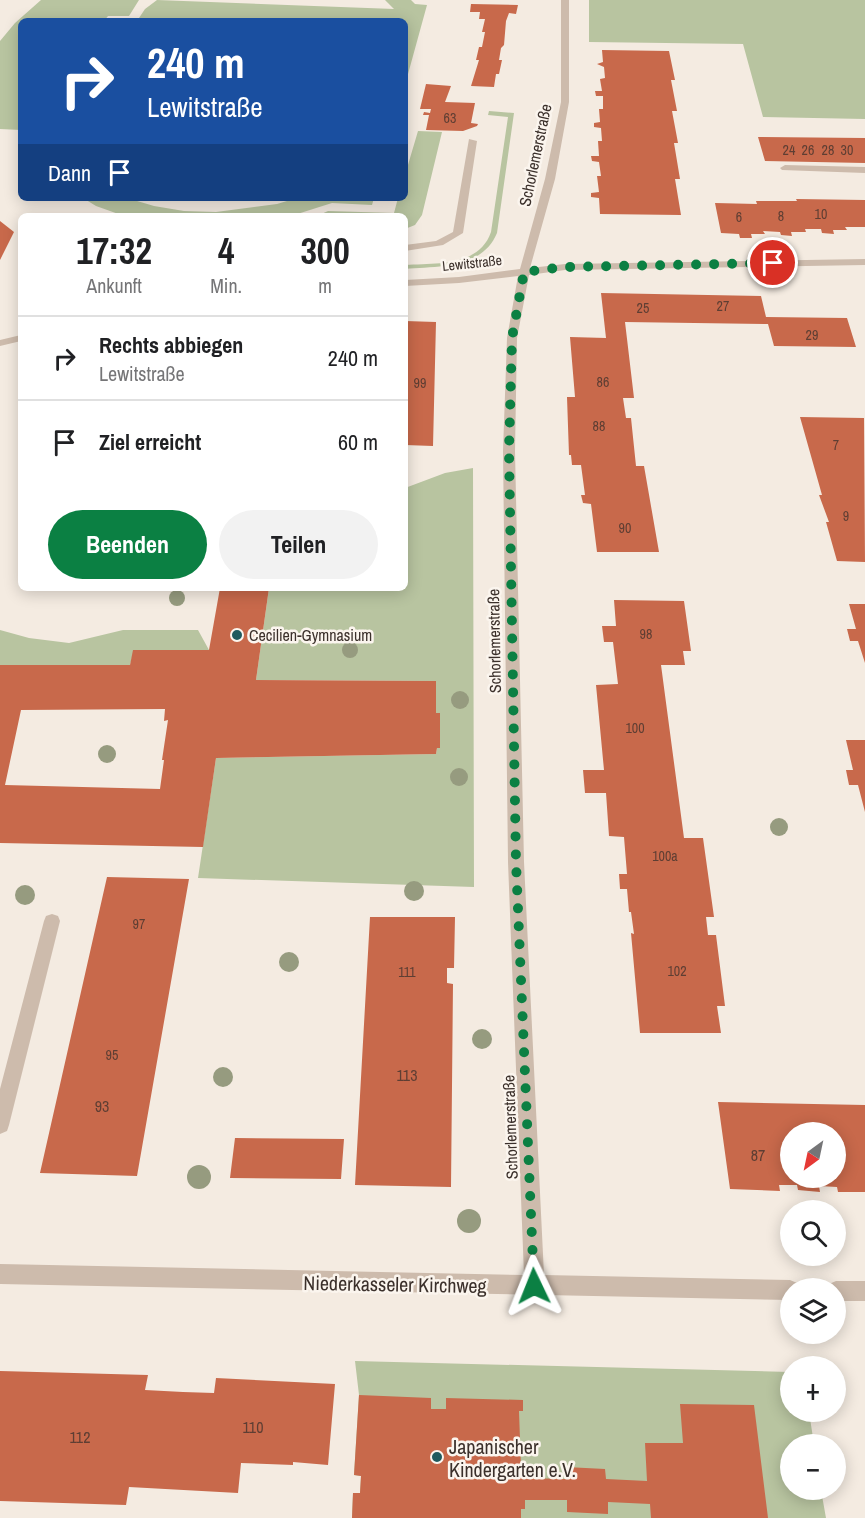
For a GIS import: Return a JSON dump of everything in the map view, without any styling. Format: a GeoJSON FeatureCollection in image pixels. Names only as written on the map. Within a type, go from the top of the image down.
{"type":"FeatureCollection","features":[{"type":"Feature","properties":{"kind":"street","name":"Schorlemerstraße"},"geometry":{"type":"LineString","coordinates":[[534,1286],[516,862],[509,451],[512,338],[524,272],[550,179],[565,102],[565,0]]}},
{"type":"Feature","properties":{"kind":"street"},"geometry":{"type":"LineString","coordinates":[[408,248],[436,245],[451,240],[458,233],[472,141]]}},
{"type":"Feature","properties":{"kind":"street"},"geometry":{"type":"LineString","coordinates":[[785,168],[865,170]]}},
{"type":"Feature","properties":{"kind":"street","name":"Lewitstraße"},"geometry":{"type":"LineString","coordinates":[[408,283],[459,280],[565,267],[865,262]]}},
{"type":"Feature","properties":{"kind":"street"},"geometry":{"type":"LineString","coordinates":[[0,343],[18,339]]}},
{"type":"Feature","properties":{"kind":"street"},"geometry":{"type":"LineString","coordinates":[[0,1125],[51,921]]}},
{"type":"Feature","properties":{"kind":"street","name":"Niederkasseler Kirchweg"},"geometry":{"type":"LineString","coordinates":[[0,1274],[780,1290]]}},
{"type":"Feature","properties":{"kind":"street"},"geometry":{"type":"LineString","coordinates":[[846,1291],[865,1291]]}},
{"type":"Feature","properties":{"kind":"green space"},"geometry":{"type":"Polygon","coordinates":[[[41,0],[139,0],[129,16],[21,18],[41,0]]]}},
{"type":"Feature","properties":{"kind":"green space"},"geometry":{"type":"Polygon","coordinates":[[[157,0],[394,9],[385,0],[411,0],[415,4],[427,5],[408,74],[408,18],[139,18],[145,9],[157,0]]]}},
{"type":"Feature","properties":{"kind":"green space"},"geometry":{"type":"Polygon","coordinates":[[[589,0],[865,0],[865,119],[763,117],[743,44],[589,42],[589,0]]]}},
{"type":"Feature","properties":{"kind":"green space"},"geometry":{"type":"Polygon","coordinates":[[[18,20],[18,130],[0,129],[0,41],[18,20]]]}},
{"type":"Feature","properties":{"kind":"green space"},"geometry":{"type":"Polygon","coordinates":[[[489,111],[514,113],[497,233],[490,245],[470,259],[445,266],[408,269],[408,265],[443,263],[467,257],[477,252],[491,232],[508,117],[488,115],[489,111]]]}},
{"type":"Feature","properties":{"kind":"green space"},"geometry":{"type":"Polygon","coordinates":[[[418,131],[442,132],[422,215],[415,225],[408,228],[408,213],[394,213],[397,201],[408,201],[408,165],[418,131]]]}},
{"type":"Feature","properties":{"kind":"green space"},"geometry":{"type":"Polygon","coordinates":[[[88,201],[137,201],[184,211],[216,212],[287,201],[373,201],[372,205],[332,203],[300,213],[116,213],[88,201]]]}},
{"type":"Feature","properties":{"kind":"green space"},"geometry":{"type":"Polygon","coordinates":[[[328,211],[394,213],[324,213],[328,211]]]}},
{"type":"Feature","properties":{"kind":"green space"},"geometry":{"type":"Polygon","coordinates":[[[473,468],[474,887],[198,878],[216,758],[436,754],[437,748],[440,747],[440,713],[436,713],[436,681],[256,680],[269,591],[408,591],[408,487],[445,473],[473,468]]]}},
{"type":"Feature","properties":{"kind":"green space"},"geometry":{"type":"Polygon","coordinates":[[[0,630],[29,638],[69,643],[123,630],[198,630],[209,650],[134,650],[130,665],[0,665],[0,630]]]}},
{"type":"Feature","properties":{"kind":"green space"},"geometry":{"type":"Polygon","coordinates":[[[355,1361],[780,1372],[780,1422],[811,1422],[812,1434],[780,1434],[780,1500],[823,1500],[826,1518],[352,1518],[353,1493],[360,1493],[361,1476],[354,1475],[359,1395],[355,1361]]]}},
{"type":"Feature","properties":{"kind":"building"},"geometry":{"type":"Polygon","coordinates":[[[471,4],[518,5],[516,14],[509,13],[506,21],[504,45],[501,48],[499,60],[502,60],[494,87],[471,86],[479,60],[476,60],[479,47],[482,47],[485,19],[479,19],[480,12],[470,12],[471,4]]]}},
{"type":"Feature","properties":{"kind":"building"},"geometry":{"type":"Polygon","coordinates":[[[602,50],[669,51],[675,80],[671,80],[677,111],[672,111],[678,143],[674,143],[680,179],[675,179],[681,215],[600,214],[599,198],[591,197],[591,193],[599,192],[597,176],[601,176],[599,162],[592,161],[591,156],[599,156],[598,141],[602,141],[601,128],[594,127],[594,123],[600,122],[599,109],[603,109],[603,96],[596,96],[595,91],[602,91],[600,79],[605,78],[604,67],[597,64],[603,62],[602,50]]]}},
{"type":"Feature","properties":{"kind":"building"},"geometry":{"type":"Polygon","coordinates":[[[426,84],[451,86],[445,102],[475,103],[471,123],[478,124],[477,126],[463,131],[426,130],[429,115],[423,115],[424,112],[430,113],[431,109],[420,109],[426,84]]]}},
{"type":"Feature","properties":{"kind":"building"},"geometry":{"type":"Polygon","coordinates":[[[758,137],[865,138],[865,163],[765,161],[758,137]]]}},
{"type":"Feature","properties":{"kind":"building"},"geometry":{"type":"Polygon","coordinates":[[[796,199],[865,200],[865,227],[845,227],[847,230],[833,230],[834,234],[822,233],[821,229],[805,229],[806,232],[791,232],[792,236],[781,235],[780,232],[763,231],[765,234],[751,234],[752,238],[740,238],[739,234],[721,233],[715,203],[757,204],[756,201],[797,201],[796,199]]]}},
{"type":"Feature","properties":{"kind":"building"},"geometry":{"type":"Polygon","coordinates":[[[0,221],[14,232],[0,260],[0,221]]]}},
{"type":"Feature","properties":{"kind":"building"},"geometry":{"type":"Polygon","coordinates":[[[601,293],[761,296],[766,317],[847,318],[856,347],[774,346],[768,324],[625,322],[634,398],[623,398],[626,418],[631,418],[636,466],[644,466],[659,552],[597,552],[591,504],[583,503],[581,495],[585,495],[581,465],[572,465],[571,455],[569,455],[567,397],[575,397],[570,337],[606,338],[601,293]]]}},
{"type":"Feature","properties":{"kind":"building"},"geometry":{"type":"Polygon","coordinates":[[[408,321],[436,322],[433,446],[408,445],[408,321]]]}},
{"type":"Feature","properties":{"kind":"building"},"geometry":{"type":"Polygon","coordinates":[[[800,417],[864,418],[865,562],[837,561],[826,522],[829,522],[819,495],[822,495],[800,417]]]}},
{"type":"Feature","properties":{"kind":"building"},"geometry":{"type":"Polygon","coordinates":[[[219,591],[269,591],[256,680],[436,681],[436,713],[440,713],[440,748],[437,748],[436,754],[216,758],[203,847],[0,843],[0,665],[130,665],[133,650],[209,650],[219,591]],[[165,709],[21,710],[5,785],[160,789],[168,720],[164,721],[165,709]]]}},
{"type":"Feature","properties":{"kind":"building"},"geometry":{"type":"Polygon","coordinates":[[[614,600],[684,601],[691,651],[683,651],[685,665],[661,665],[684,838],[703,838],[714,917],[706,917],[708,935],[716,935],[725,1006],[717,1006],[721,1033],[640,1033],[631,912],[629,912],[627,889],[620,889],[619,874],[627,874],[624,837],[609,836],[606,793],[585,793],[583,770],[604,770],[596,685],[618,684],[613,642],[604,642],[602,626],[616,626],[614,600]]]}},
{"type":"Feature","properties":{"kind":"building"},"geometry":{"type":"Polygon","coordinates":[[[849,604],[865,604],[865,663],[858,641],[850,641],[847,629],[856,629],[849,604]]]}},
{"type":"Feature","properties":{"kind":"building"},"geometry":{"type":"Polygon","coordinates":[[[846,740],[865,740],[865,812],[858,785],[849,785],[846,770],[853,770],[846,740]]]}},
{"type":"Feature","properties":{"kind":"building"},"geometry":{"type":"Polygon","coordinates":[[[107,877],[189,879],[137,1176],[40,1173],[107,877]]]}},
{"type":"Feature","properties":{"kind":"building"},"geometry":{"type":"Polygon","coordinates":[[[370,917],[455,917],[454,968],[447,968],[447,983],[453,984],[451,1187],[355,1185],[370,917]]]}},
{"type":"Feature","properties":{"kind":"building"},"geometry":{"type":"Polygon","coordinates":[[[718,1102],[865,1105],[865,1192],[838,1192],[837,1188],[846,1188],[846,1122],[780,1122],[780,1191],[730,1189],[718,1102]]]}},
{"type":"Feature","properties":{"kind":"building"},"geometry":{"type":"Polygon","coordinates":[[[235,1138],[344,1139],[341,1179],[230,1178],[235,1138]]]}},
{"type":"Feature","properties":{"kind":"building"},"geometry":{"type":"Polygon","coordinates":[[[798,1188],[819,1188],[820,1192],[798,1190],[798,1188]]]}},
{"type":"Feature","properties":{"kind":"building"},"geometry":{"type":"Polygon","coordinates":[[[0,1371],[148,1375],[145,1390],[183,1392],[214,1393],[216,1378],[335,1384],[328,1465],[293,1462],[293,1465],[241,1463],[238,1493],[129,1487],[126,1505],[0,1501],[0,1371]]]}},
{"type":"Feature","properties":{"kind":"building"},"geometry":{"type":"Polygon","coordinates":[[[359,1395],[431,1398],[431,1409],[446,1409],[446,1398],[523,1400],[523,1411],[519,1411],[521,1468],[524,1468],[525,1478],[566,1479],[566,1467],[605,1469],[606,1479],[647,1481],[645,1443],[683,1443],[680,1404],[754,1405],[768,1518],[651,1518],[650,1504],[608,1502],[608,1514],[567,1512],[567,1500],[525,1500],[525,1509],[521,1509],[521,1518],[352,1518],[353,1493],[360,1493],[361,1476],[354,1475],[359,1395]]]}},
{"type":"Feature","properties":{"kind":"place","name":"Cecilien-Gymnasium"},"geometry":{"type":"Point","coordinates":[237,635]}},
{"type":"Feature","properties":{"kind":"place","name":"Japanischer Kindergarten e.V."},"geometry":{"type":"Point","coordinates":[437,1457]}},
{"type":"Feature","properties":{"kind":"route"},"geometry":{"type":"LineString","coordinates":[[534,1286],[516,862],[509,451],[512,338],[524,272],[565,267],[773,263]]}}]}
